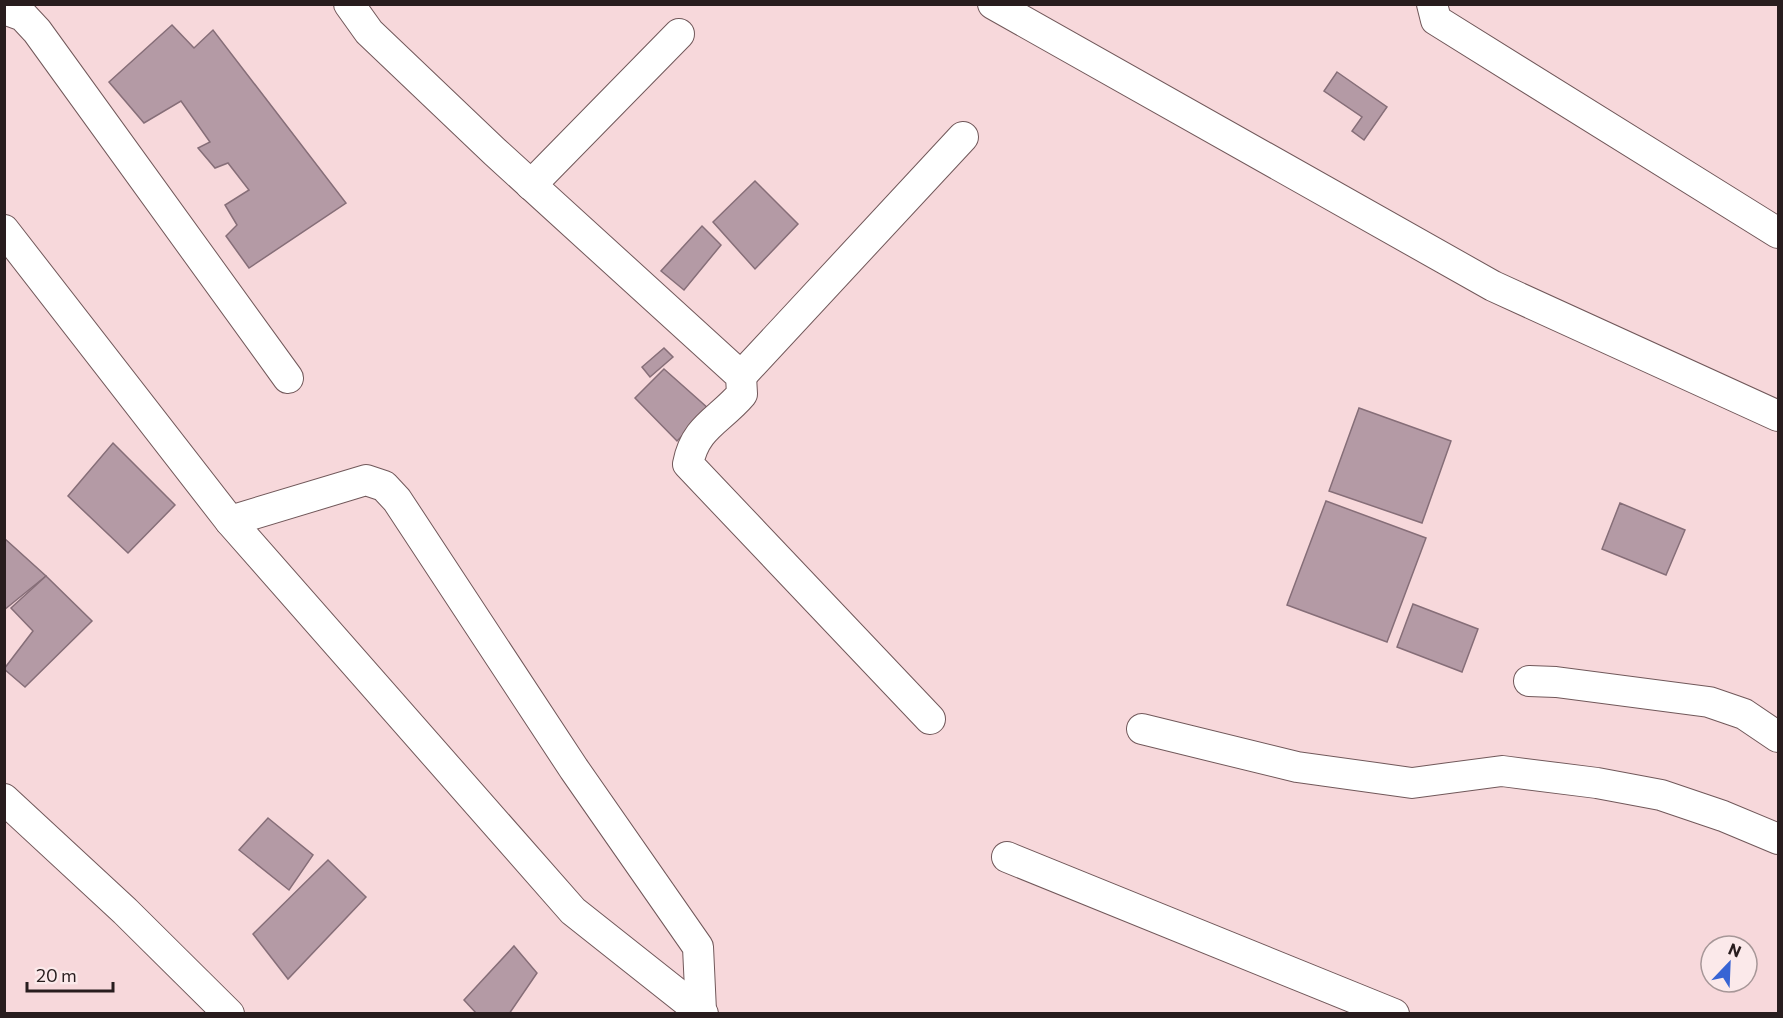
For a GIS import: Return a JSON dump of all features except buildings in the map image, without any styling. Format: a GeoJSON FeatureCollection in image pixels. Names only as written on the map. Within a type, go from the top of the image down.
{"type":"FeatureCollection","features":[{"type":"Feature","properties":{"kind":"street"},"geometry":{"type":"LineString","coordinates":[[349,4],[369,32],[531,185],[741,376],[742,394],[703,430],[692,446],[688,464],[930,719]]}},
{"type":"Feature","properties":{"kind":"street"},"geometry":{"type":"LineString","coordinates":[[993,4],[1493,286],[1779,416]]}},
{"type":"Feature","properties":{"kind":"street"},"geometry":{"type":"LineString","coordinates":[[1432,4],[1436,20],[1779,233]]}},
{"type":"Feature","properties":{"kind":"street"},"geometry":{"type":"LineString","coordinates":[[4,9],[22,16],[37,31],[288,378]]}},
{"type":"Feature","properties":{"kind":"street"},"geometry":{"type":"LineString","coordinates":[[531,185],[679,34]]}},
{"type":"Feature","properties":{"kind":"street"},"geometry":{"type":"LineString","coordinates":[[741,376],[963,137]]}},
{"type":"Feature","properties":{"kind":"street"},"geometry":{"type":"LineString","coordinates":[[4,230],[230,521],[573,911],[702,1012]]}},
{"type":"Feature","properties":{"kind":"street"},"geometry":{"type":"LineString","coordinates":[[230,521],[366,480],[384,486],[397,500],[574,769],[698,947],[702,1012]]}},
{"type":"Feature","properties":{"kind":"street"},"geometry":{"type":"LineString","coordinates":[[1528,681],[1556,682],[1709,702],[1744,714],[1779,737]]}},
{"type":"Feature","properties":{"kind":"street"},"geometry":{"type":"LineString","coordinates":[[1142,729],[1297,767],[1412,783],[1502,771],[1597,783],[1661,795],[1723,816],[1779,839]]}},
{"type":"Feature","properties":{"kind":"street"},"geometry":{"type":"LineString","coordinates":[[4,799],[126,911],[229,1014]]}},
{"type":"Feature","properties":{"kind":"street"},"geometry":{"type":"LineString","coordinates":[[1007,857],[1394,1014]]}}]}
